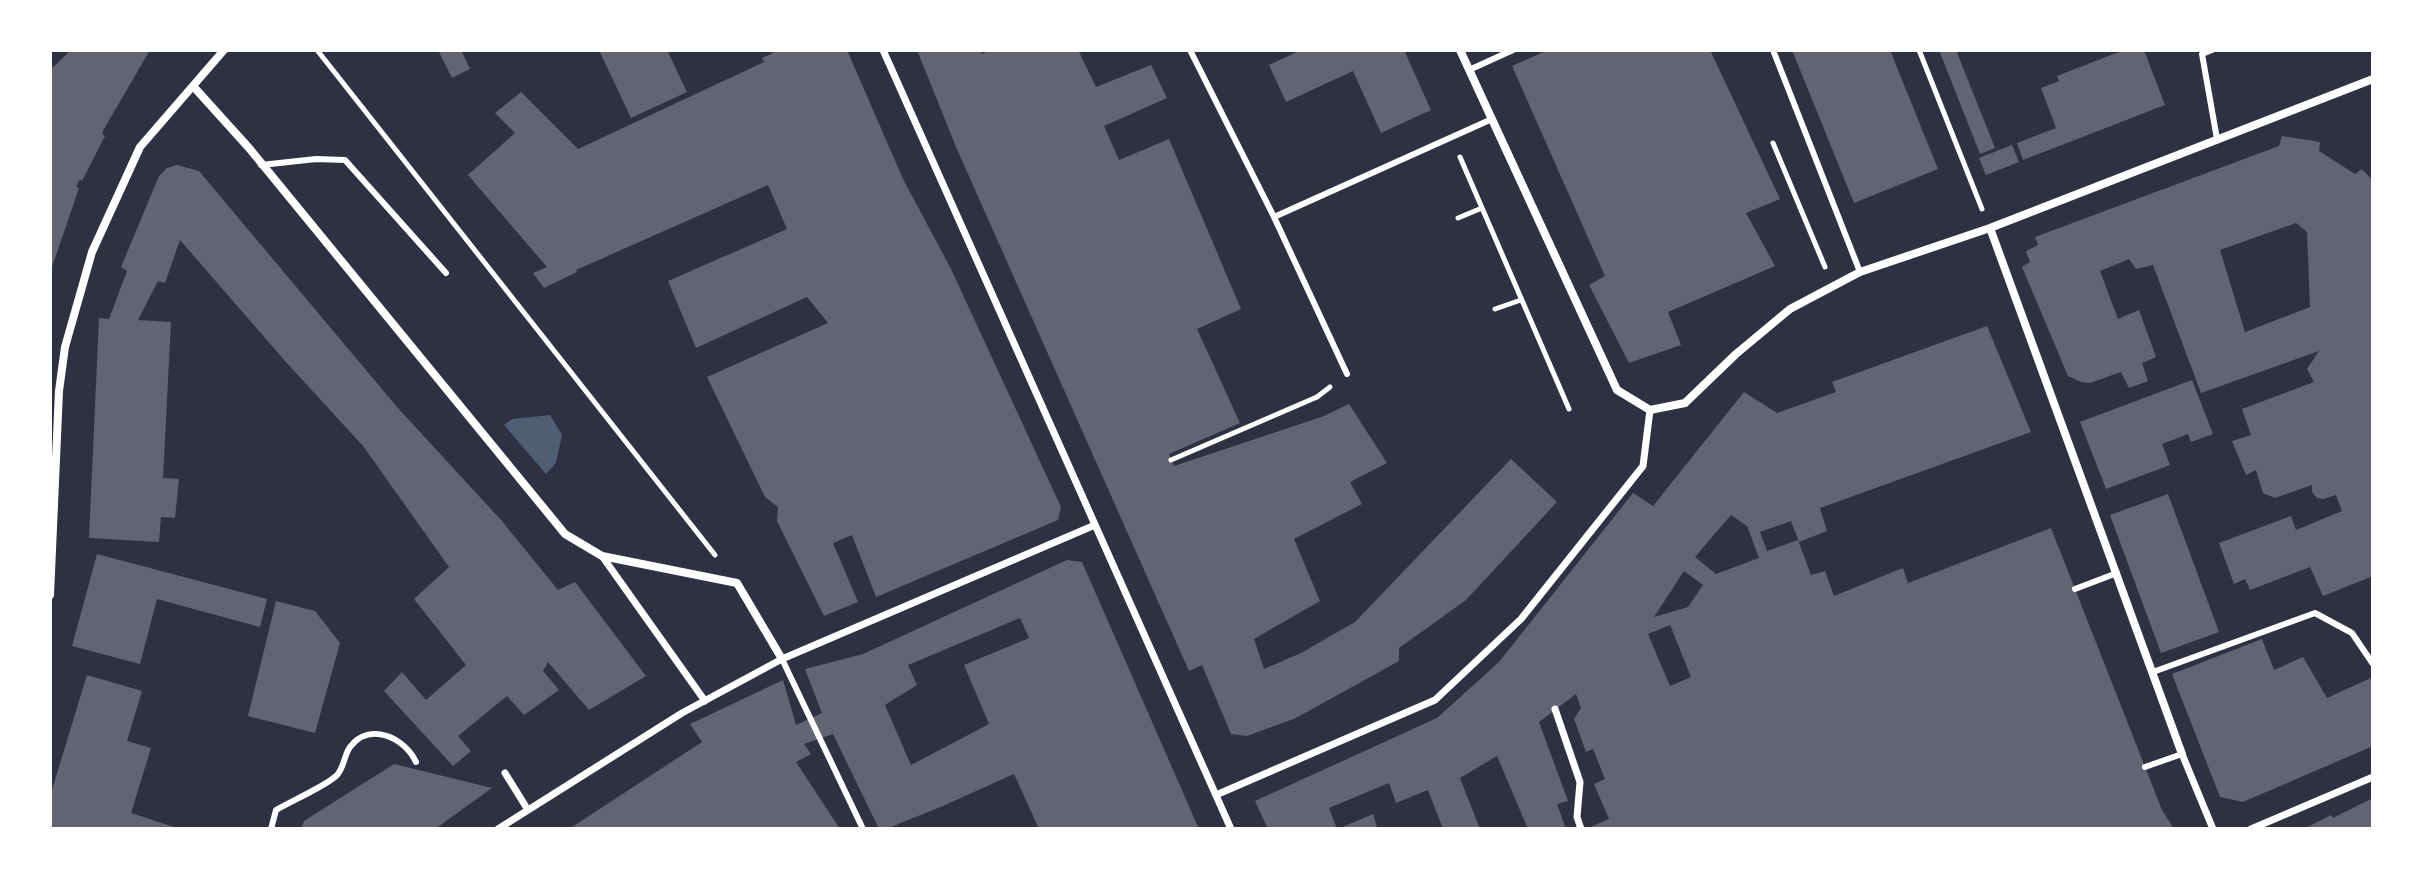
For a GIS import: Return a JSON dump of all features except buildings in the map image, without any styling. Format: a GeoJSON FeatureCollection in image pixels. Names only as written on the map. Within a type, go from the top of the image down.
{"type":"FeatureCollection","features":[{"type":"Feature","properties":{"kind":"street"},"geometry":{"type":"LineString","coordinates":[[50,595],[52,475],[59,391],[65,347],[92,252],[140,147],[224,50]]}},
{"type":"Feature","properties":{"kind":"street"},"geometry":{"type":"LineString","coordinates":[[883,50],[1231,829]]}},
{"type":"Feature","properties":{"kind":"street"},"geometry":{"type":"LineString","coordinates":[[1460,50],[1617,390],[1650,410],[1685,403],[1736,354],[1790,309],[1860,272],[1990,228],[2373,79]]}},
{"type":"Feature","properties":{"kind":"street"},"geometry":{"type":"LineString","coordinates":[[193,86],[249,148],[565,534],[602,556],[737,583],[782,659]]}},
{"type":"Feature","properties":{"kind":"street"},"geometry":{"type":"LineString","coordinates":[[1990,228],[2182,754],[2213,829]]}},
{"type":"Feature","properties":{"kind":"street"},"geometry":{"type":"LineString","coordinates":[[1216,795],[1435,700],[1521,619],[1643,466],[1650,410]]}},
{"type":"Feature","properties":{"kind":"street"},"geometry":{"type":"LineString","coordinates":[[498,829],[705,701],[782,659],[1095,525]]}},
{"type":"Feature","properties":{"kind":"street"},"geometry":{"type":"LineString","coordinates":[[602,556],[705,701]]}},
{"type":"Feature","properties":{"kind":"street"},"geometry":{"type":"LineString","coordinates":[[1521,619],[1524,629]]}},
{"type":"Feature","properties":{"kind":"street"},"geometry":{"type":"LineString","coordinates":[[1555,709],[1580,782],[1577,817],[1581,829]]}},
{"type":"Feature","properties":{"kind":"street"},"geometry":{"type":"LineString","coordinates":[[505,773],[528,810]]}},
{"type":"Feature","properties":{"kind":"street"},"geometry":{"type":"LineString","coordinates":[[2251,829],[2373,777]]}},
{"type":"Feature","properties":{"kind":"lane"},"geometry":{"type":"LineString","coordinates":[[1190,50],[1274,217],[1347,374]]}},
{"type":"Feature","properties":{"kind":"lane"},"geometry":{"type":"LineString","coordinates":[[1469,70],[1513,50]]}},
{"type":"Feature","properties":{"kind":"lane"},"geometry":{"type":"LineString","coordinates":[[1773,50],[1860,272]]}},
{"type":"Feature","properties":{"kind":"lane"},"geometry":{"type":"LineString","coordinates":[[2212,50],[2202,54],[2217,139]]}},
{"type":"Feature","properties":{"kind":"lane"},"geometry":{"type":"LineString","coordinates":[[1274,217],[1492,119]]}},
{"type":"Feature","properties":{"kind":"lane"},"geometry":{"type":"LineString","coordinates":[[261,165],[316,159],[345,160],[446,273]]}},
{"type":"Feature","properties":{"kind":"lane"},"geometry":{"type":"LineString","coordinates":[[2075,589],[2117,573]]}},
{"type":"Feature","properties":{"kind":"lane"},"geometry":{"type":"LineString","coordinates":[[2153,672],[2315,613],[2352,633],[2373,664]]}},
{"type":"Feature","properties":{"kind":"lane"},"geometry":{"type":"LineString","coordinates":[[782,659],[863,829]]}},
{"type":"Feature","properties":{"kind":"lane"},"geometry":{"type":"LineString","coordinates":[[271,829],[276,810],[338,775],[350,747],[359,740],[370,735],[392,737],[405,744],[416,762]]}},
{"type":"Feature","properties":{"kind":"lane"},"geometry":{"type":"LineString","coordinates":[[2145,767],[2182,754]]}},
{"type":"Feature","properties":{"kind":"path"},"geometry":{"type":"LineString","coordinates":[[317,50],[737,583]]}},
{"type":"Feature","properties":{"kind":"path"},"geometry":{"type":"LineString","coordinates":[[1919,50],[1990,228]]}},
{"type":"Feature","properties":{"kind":"path"},"geometry":{"type":"LineString","coordinates":[[1451,137],[1569,409]]}},
{"type":"Feature","properties":{"kind":"path"},"geometry":{"type":"LineString","coordinates":[[1773,143],[1833,286]]}},
{"type":"Feature","properties":{"kind":"path"},"geometry":{"type":"LineString","coordinates":[[1458,218],[1482,208]]}},
{"type":"Feature","properties":{"kind":"path"},"geometry":{"type":"LineString","coordinates":[[1495,309],[1521,300]]}},
{"type":"Feature","properties":{"kind":"path"},"geometry":{"type":"LineString","coordinates":[[1171,460],[1317,397],[1347,374]]}},
{"type":"Feature","properties":{"kind":"water"},"geometry":{"type":"Polygon","coordinates":[[[550,415],[562,435],[556,463],[546,474],[504,425],[512,419],[550,415]]]}}]}
